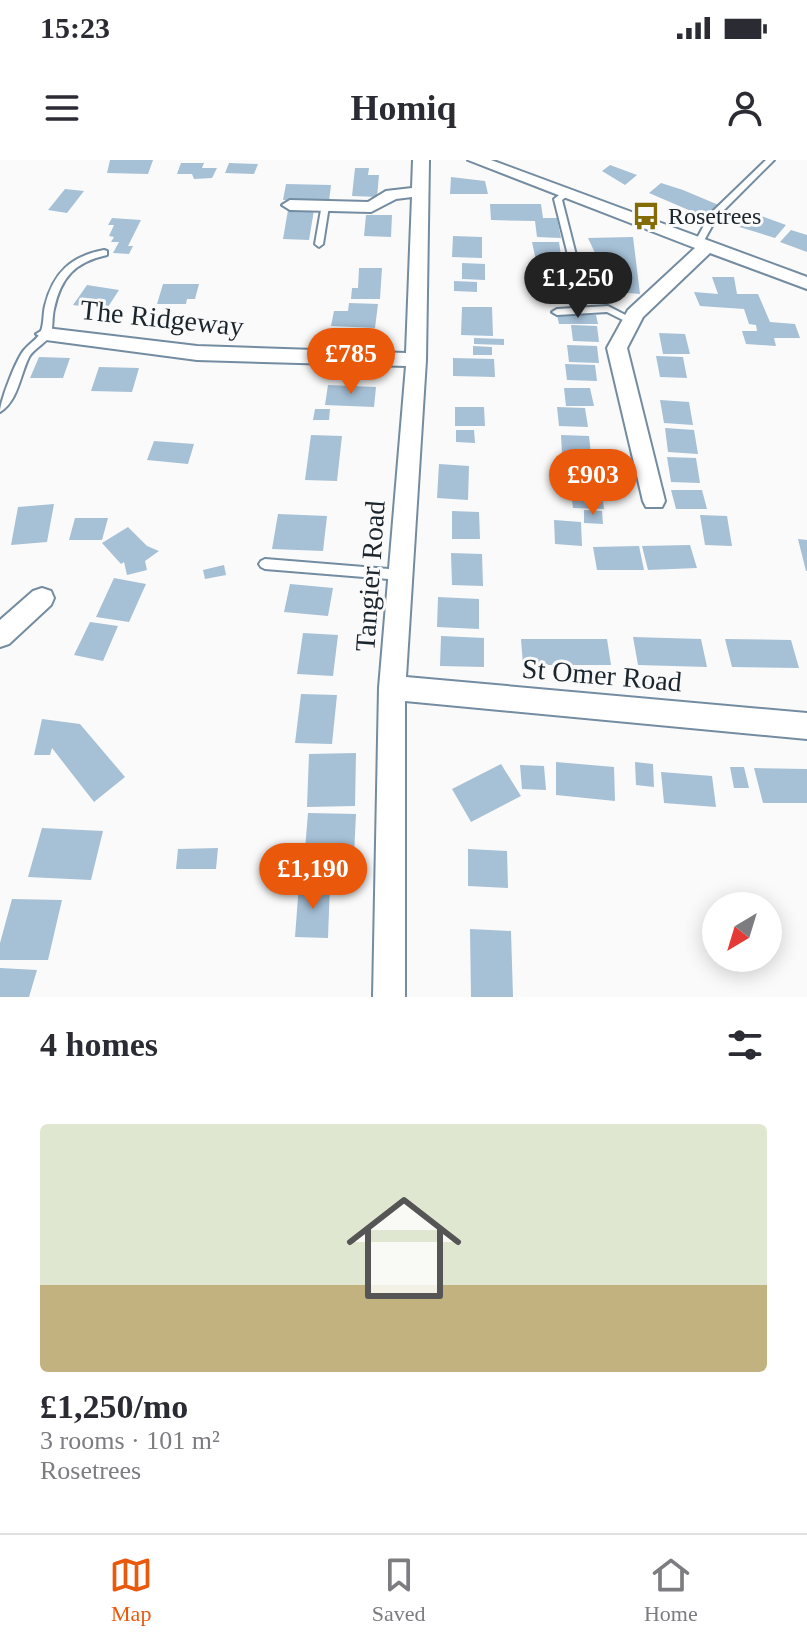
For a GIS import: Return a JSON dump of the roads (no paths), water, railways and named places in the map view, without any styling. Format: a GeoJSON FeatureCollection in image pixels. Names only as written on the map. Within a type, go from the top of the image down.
{"type":"FeatureCollection","features":[{"type":"Feature","properties":{"kind":"street","name":"Tangier Road"},"geometry":{"type":"LineString","coordinates":[[389,997],[392,688],[416,360],[421,160]]}},
{"type":"Feature","properties":{"kind":"street"},"geometry":{"type":"LineString","coordinates":[[476,160],[807,283]]}},
{"type":"Feature","properties":{"kind":"street"},"geometry":{"type":"LineString","coordinates":[[290,205],[371,207],[392,194],[420,192]]}},
{"type":"Feature","properties":{"kind":"street"},"geometry":{"type":"LineString","coordinates":[[654,501],[617,348],[632,321],[702,246]]}},
{"type":"Feature","properties":{"kind":"street","name":"The Ridgeway"},"geometry":{"type":"LineString","coordinates":[[46,334],[197,353],[416,360]]}},
{"type":"Feature","properties":{"kind":"street"},"geometry":{"type":"LineString","coordinates":[[0,636],[42,598]]}},
{"type":"Feature","properties":{"kind":"street","name":"St Omer Road"},"geometry":{"type":"LineString","coordinates":[[392,688],[807,726]]}},
{"type":"Feature","properties":{"kind":"lane"},"geometry":{"type":"LineString","coordinates":[[702,246],[713,216],[770,160]]}},
{"type":"Feature","properties":{"kind":"lane"},"geometry":{"type":"LineString","coordinates":[[566,194],[558,199],[573,259]]}},
{"type":"Feature","properties":{"kind":"lane"},"geometry":{"type":"LineString","coordinates":[[319,244],[325,206]]}},
{"type":"Feature","properties":{"kind":"lane"},"geometry":{"type":"LineString","coordinates":[[0,408],[8,398],[26,353],[46,334],[46,315],[64,273],[87,254],[104,253]]}},
{"type":"Feature","properties":{"kind":"lane"},"geometry":{"type":"LineString","coordinates":[[557,312],[608,309],[632,321]]}},
{"type":"Feature","properties":{"kind":"lane"},"geometry":{"type":"LineString","coordinates":[[265,564],[401,575]]}},
{"type":"Feature","properties":{"kind":"place","name":"Rosetrees"},"geometry":{"type":"Point","coordinates":[646,216]}}]}
